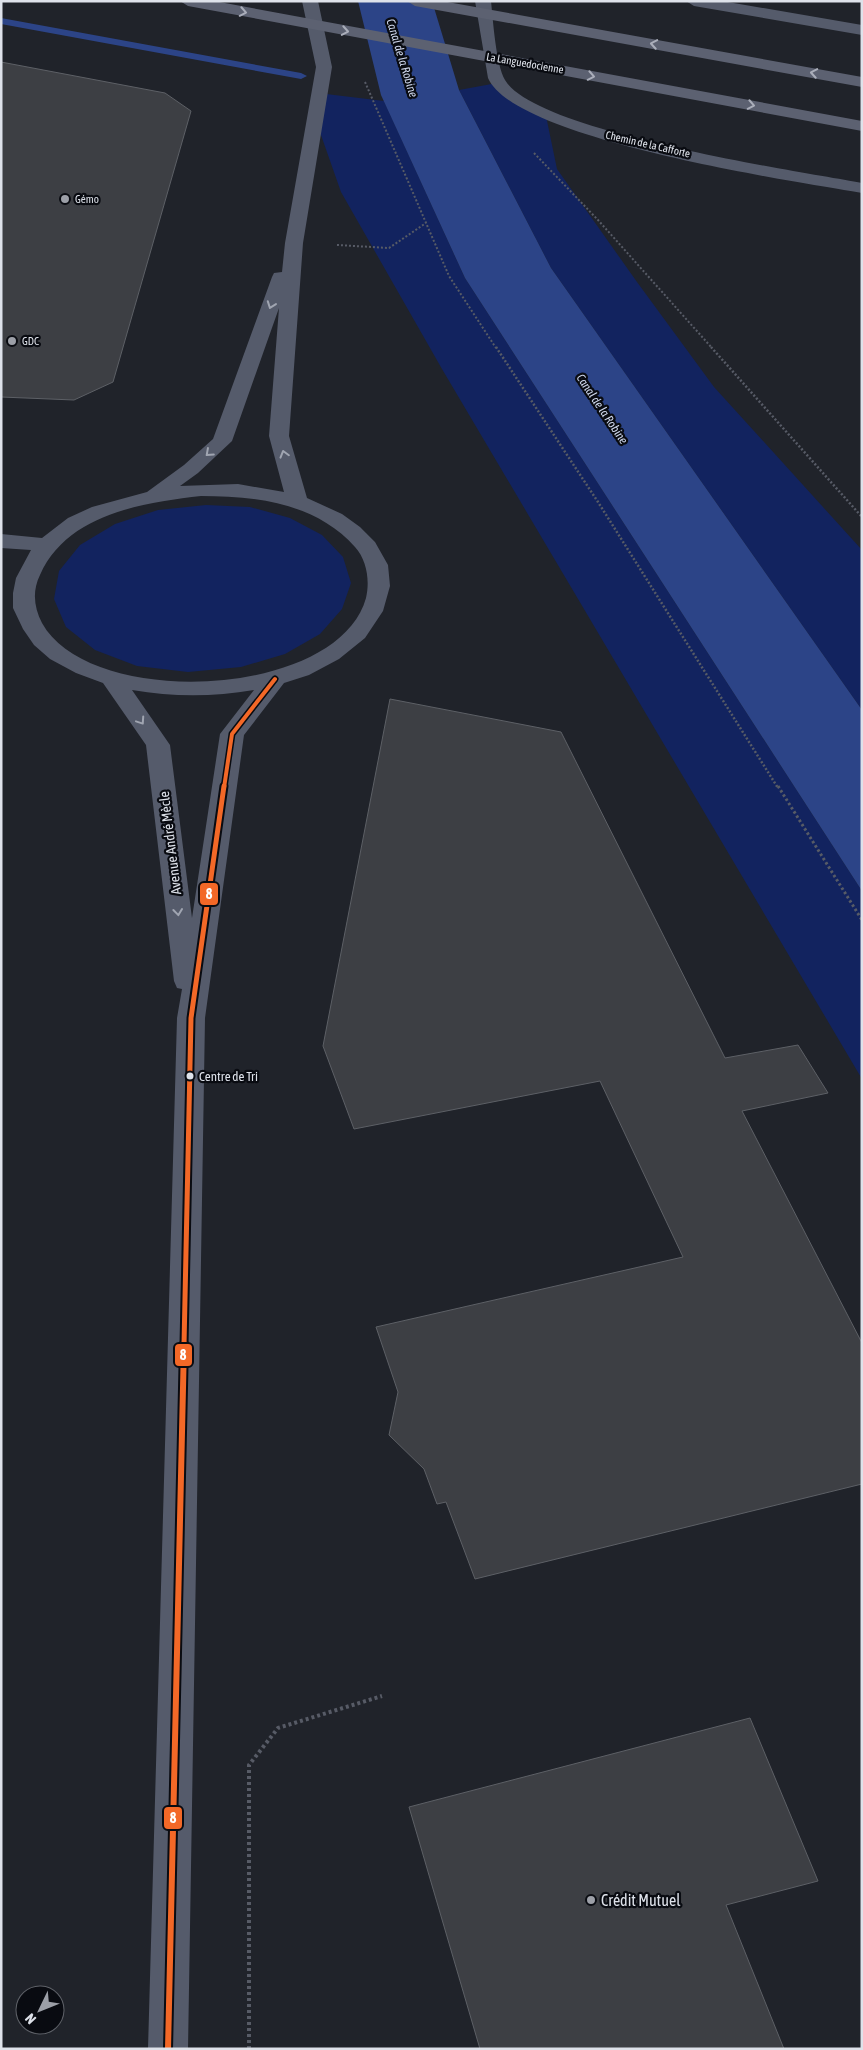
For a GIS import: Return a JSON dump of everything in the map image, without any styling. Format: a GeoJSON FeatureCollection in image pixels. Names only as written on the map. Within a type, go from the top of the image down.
{"type":"FeatureCollection","features":[{"type":"Feature","properties":{"kind":"highway","name":"La Languedocienne"},"geometry":{"type":"LineString","coordinates":[[188,1],[862,126]]}},
{"type":"Feature","properties":{"kind":"highway"},"geometry":{"type":"LineString","coordinates":[[415,1],[862,82]]}},
{"type":"Feature","properties":{"kind":"street"},"geometry":{"type":"LineString","coordinates":[[297,501],[279,436],[294,243],[324,67],[310,1]]}},
{"type":"Feature","properties":{"kind":"street","name":"Chemin de la Cafforte"},"geometry":{"type":"LineString","coordinates":[[483,1],[497,83],[520,103],[546,116],[625,141],[862,188]]}},
{"type":"Feature","properties":{"kind":"street"},"geometry":{"type":"LineString","coordinates":[[694,1],[862,30]]}},
{"type":"Feature","properties":{"kind":"street"},"geometry":{"type":"LineString","coordinates":[[151,495],[191,469],[222,441],[294,243]]}},
{"type":"Feature","properties":{"kind":"street"},"geometry":{"type":"LineString","coordinates":[[201,490],[251,491],[297,501],[337,519],[365,543],[380,572],[377,603],[358,633],[330,654],[275,679],[221,689],[166,690],[114,681],[72,664],[43,641],[26,614],[23,590],[30,567],[47,544],[75,524],[110,507],[151,495],[201,490]]}},
{"type":"Feature","properties":{"kind":"street"},"geometry":{"type":"LineString","coordinates":[[1,540],[47,544]]}},
{"type":"Feature","properties":{"kind":"street"},"geometry":{"type":"LineString","coordinates":[[1,606],[26,614]]}},
{"type":"Feature","properties":{"kind":"street","name":"Avenue André Mècle"},"geometry":{"type":"LineString","coordinates":[[168,2049],[191,1018],[232,734],[275,679]]}},
{"type":"Feature","properties":{"kind":"street","name":"Avenue André Mècle"},"geometry":{"type":"LineString","coordinates":[[114,681],[158,745],[191,1018]]}},
{"type":"Feature","properties":{"kind":"path"},"geometry":{"type":"LineString","coordinates":[[365,79],[367,89],[449,276],[603,511],[862,920]]}},
{"type":"Feature","properties":{"kind":"path"},"geometry":{"type":"LineString","coordinates":[[534,153],[598,220],[862,517]]}},
{"type":"Feature","properties":{"kind":"path"},"geometry":{"type":"LineString","coordinates":[[294,243],[389,248],[426,223]]}},
{"type":"Feature","properties":{"kind":"path"},"geometry":{"type":"LineString","coordinates":[[249,2049],[249,1765],[278,1728],[382,1696]]}},
{"type":"Feature","properties":{"kind":"shaded area"},"geometry":{"type":"Polygon","coordinates":[[[497,83],[546,116],[557,169],[637,282],[714,387],[862,550],[862,710],[551,268],[459,90],[497,83]]]}},
{"type":"Feature","properties":{"kind":"shaded area"},"geometry":{"type":"Polygon","coordinates":[[[318,93],[384,101],[465,278],[862,891],[862,1079],[442,369],[341,192],[315,118],[318,93]]]}},
{"type":"Feature","properties":{"kind":"shaded area"},"geometry":{"type":"Polygon","coordinates":[[[206,505],[250,507],[290,518],[322,535],[343,557],[351,583],[342,609],[320,634],[285,654],[241,667],[188,672],[137,666],[95,650],[66,627],[54,599],[59,571],[80,545],[115,524],[158,510],[206,505]]]}},
{"type":"Feature","properties":{"kind":"water","name":"Canal de la Robine"},"geometry":{"type":"Polygon","coordinates":[[[358,1],[432,1],[459,90],[551,268],[862,710],[862,891],[465,278],[381,95],[358,1]]]}},
{"type":"Feature","properties":{"kind":"building"},"geometry":{"type":"Polygon","coordinates":[[[1,62],[165,93],[191,111],[113,382],[74,400],[1,397],[1,62]]]}},
{"type":"Feature","properties":{"kind":"building"},"geometry":{"type":"Polygon","coordinates":[[[390,699],[561,732],[725,1058],[798,1045],[828,1093],[742,1111],[862,1343],[862,1484],[475,1579],[446,1502],[437,1504],[424,1469],[389,1435],[398,1392],[376,1327],[683,1257],[600,1081],[354,1129],[323,1046],[390,699]]]}},
{"type":"Feature","properties":{"kind":"building","name":"Crédit Mutuel"},"geometry":{"type":"Polygon","coordinates":[[[750,1718],[818,1881],[726,1905],[784,2049],[480,2049],[409,1807],[750,1718]]]}},
{"type":"Feature","properties":{"kind":"waterway"},"geometry":{"type":"LineString","coordinates":[[1,21],[301,76]]}},
{"type":"Feature","properties":{"kind":"transit line","name":"8"},"geometry":{"type":"LineString","coordinates":[[168,2049],[191,1018],[232,734],[275,679]]}},
{"type":"Feature","properties":{"kind":"place","name":"Gémo"},"geometry":{"type":"Point","coordinates":[65,199]}},
{"type":"Feature","properties":{"kind":"place","name":"GDC"},"geometry":{"type":"Point","coordinates":[12,341]}},
{"type":"Feature","properties":{"kind":"place","name":"Centre de Tri"},"geometry":{"type":"Point","coordinates":[190,1076]}},
{"type":"Feature","properties":{"kind":"place","name":"Crédit Mutuel"},"geometry":{"type":"Point","coordinates":[591,1900]}}]}
